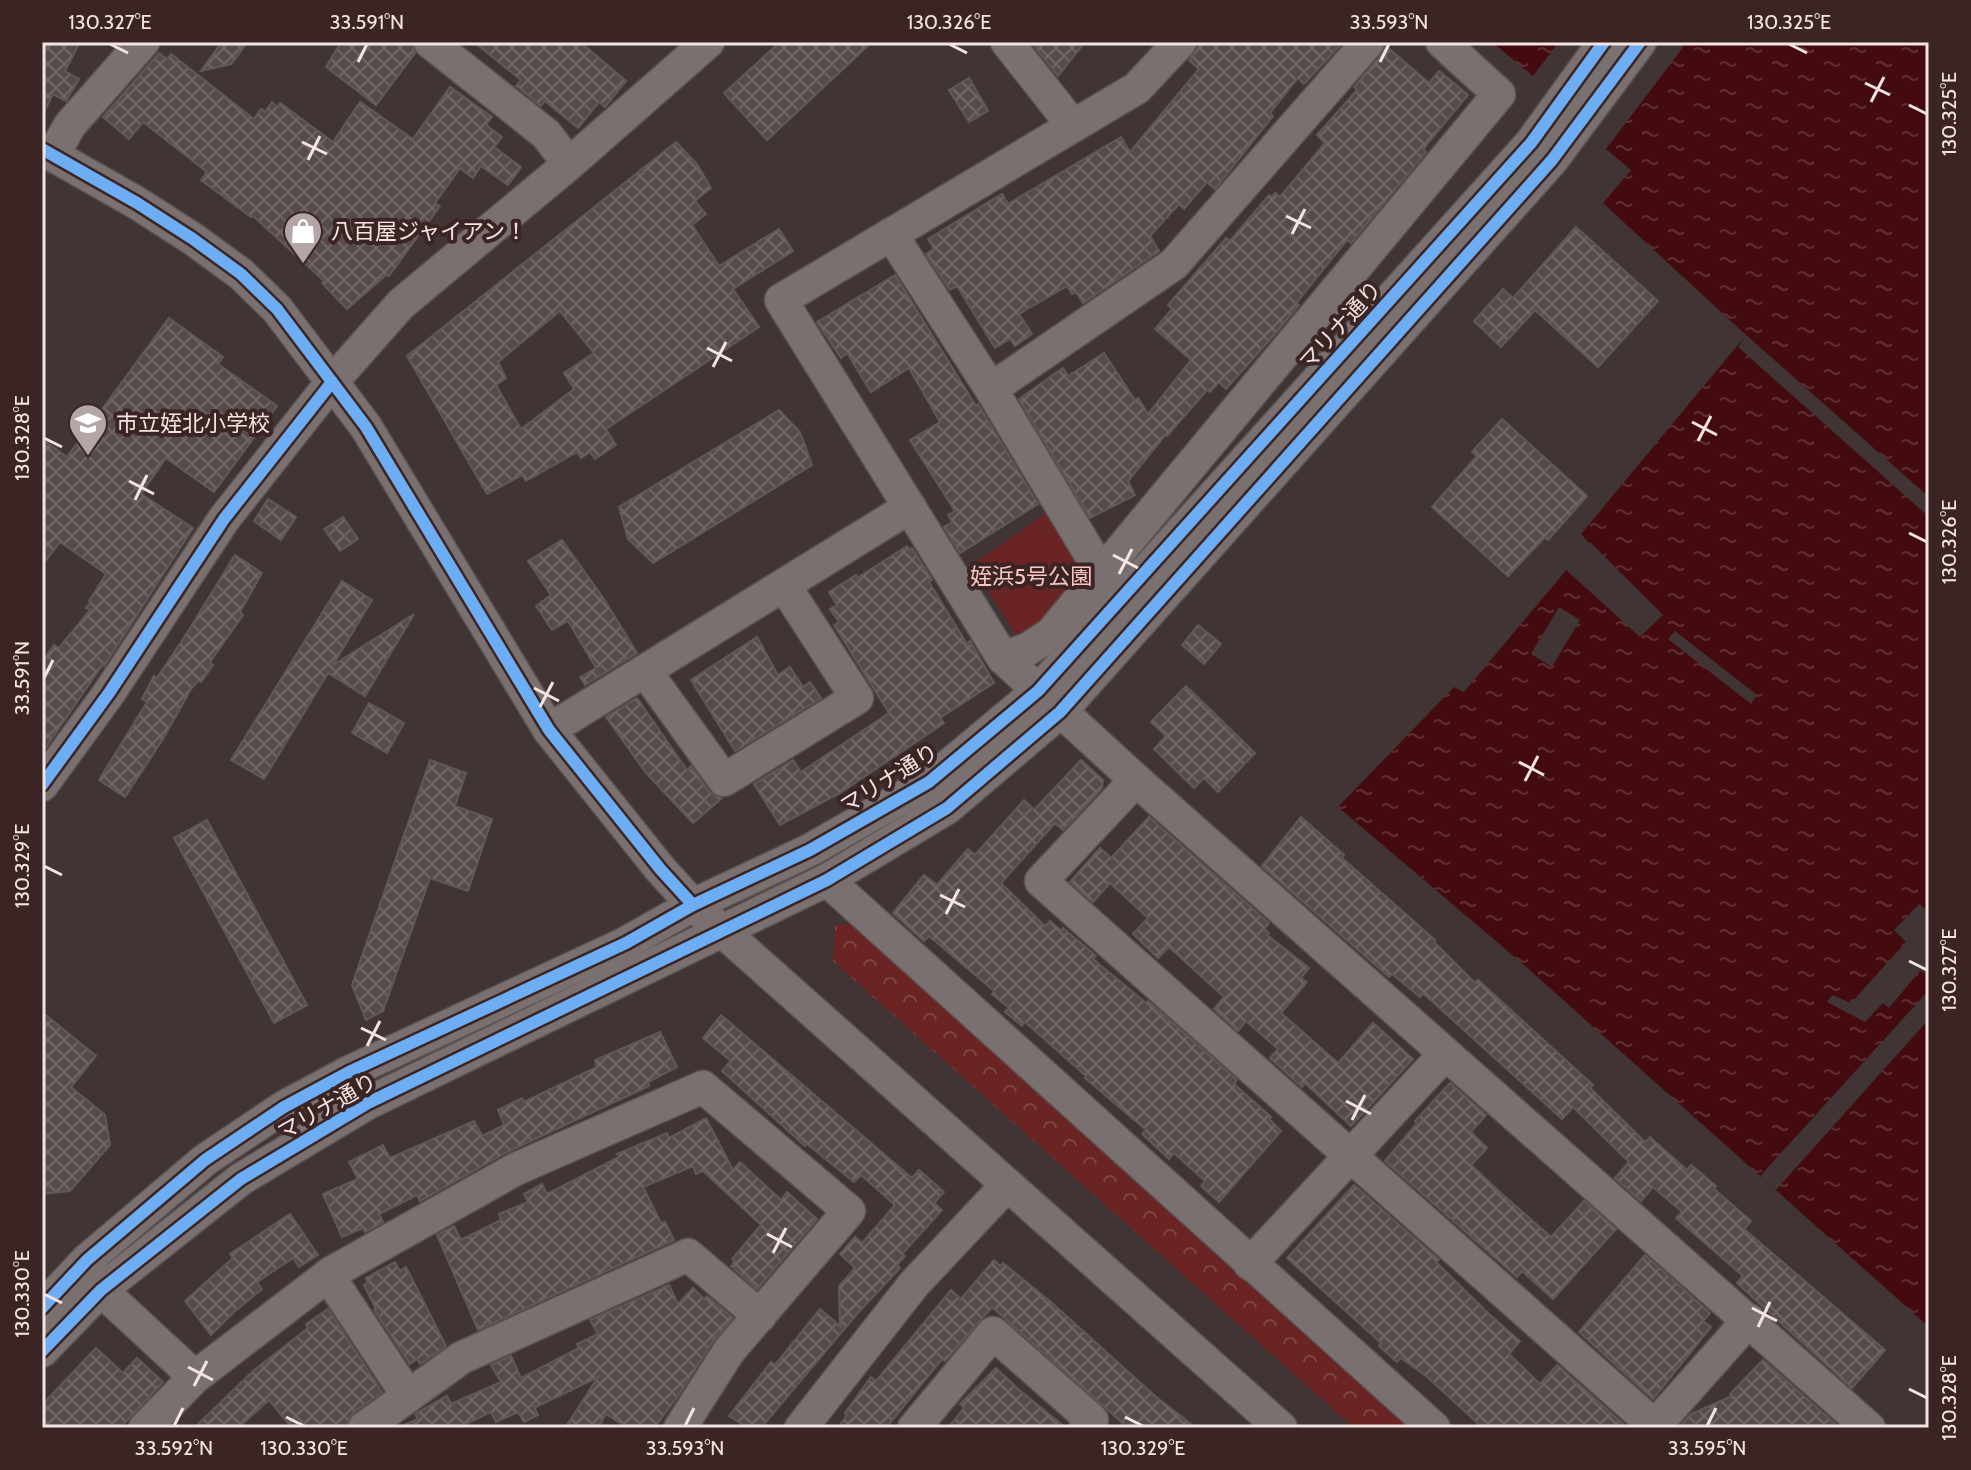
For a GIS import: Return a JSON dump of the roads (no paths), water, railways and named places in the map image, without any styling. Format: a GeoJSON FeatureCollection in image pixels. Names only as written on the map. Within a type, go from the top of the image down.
{"type":"FeatureCollection","features":[{"type":"Feature","properties":{"kind":"street"},"geometry":{"type":"LineString","coordinates":[[143,42],[48,152],[193,239],[241,274],[277,309],[366,427],[549,730],[693,905],[1281,1428]]}},
{"type":"Feature","properties":{"kind":"street"},"geometry":{"type":"LineString","coordinates":[[430,42],[546,134],[569,164]]}},
{"type":"Feature","properties":{"kind":"street"},"geometry":{"type":"LineString","coordinates":[[47,795],[109,693],[224,519],[332,382],[401,304],[569,164],[708,42]]}},
{"type":"Feature","properties":{"kind":"street"},"geometry":{"type":"LineString","coordinates":[[1007,42],[1073,126]]}},
{"type":"Feature","properties":{"kind":"street"},"geometry":{"type":"LineString","coordinates":[[1180,42],[1137,88],[781,300],[1003,658],[1136,780],[1869,1428]]}},
{"type":"Feature","properties":{"kind":"street"},"geometry":{"type":"LineString","coordinates":[[991,389],[1174,264],[1368,42]]}},
{"type":"Feature","properties":{"kind":"street"},"geometry":{"type":"LineString","coordinates":[[1003,658],[1028,649],[1051,634],[1499,94],[1442,42]]}},
{"type":"Feature","properties":{"kind":"street"},"geometry":{"type":"LineString","coordinates":[[1541,151],[1604,42]]}},
{"type":"Feature","properties":{"kind":"street"},"geometry":{"type":"LineString","coordinates":[[1541,151],[1640,42]]}},
{"type":"Feature","properties":{"kind":"street","name":"マリナ通り"},"geometry":{"type":"LineString","coordinates":[[42,1351],[101,1290],[241,1179],[368,1103],[827,880],[947,808],[1049,701],[1541,151]]}},
{"type":"Feature","properties":{"kind":"street"},"geometry":{"type":"LineString","coordinates":[[891,234],[991,389],[1101,572]]}},
{"type":"Feature","properties":{"kind":"street"},"geometry":{"type":"LineString","coordinates":[[549,730],[910,507]]}},
{"type":"Feature","properties":{"kind":"street"},"geometry":{"type":"LineString","coordinates":[[646,672],[724,780],[857,698],[784,585]]}},
{"type":"Feature","properties":{"kind":"street","name":"マリナ通り"},"geometry":{"type":"LineString","coordinates":[[42,1308],[87,1260],[205,1160],[284,1107],[349,1072],[626,943],[693,905],[810,850],[929,782],[1049,701]]}},
{"type":"Feature","properties":{"kind":"street"},"geometry":{"type":"LineString","coordinates":[[1136,780],[1041,881],[1655,1427],[1749,1320]]}},
{"type":"Feature","properties":{"kind":"street"},"geometry":{"type":"LineString","coordinates":[[827,880],[1434,1428]]}},
{"type":"Feature","properties":{"kind":"street"},"geometry":{"type":"LineString","coordinates":[[1250,1264],[1445,1054]]}},
{"type":"Feature","properties":{"kind":"street"},"geometry":{"type":"LineString","coordinates":[[145,1428],[195,1377],[328,1275],[516,1169],[703,1087],[849,1211],[729,1351],[684,1426]]}},
{"type":"Feature","properties":{"kind":"street"},"geometry":{"type":"LineString","coordinates":[[801,1428],[914,1284],[1007,1185]]}},
{"type":"Feature","properties":{"kind":"street"},"geometry":{"type":"LineString","coordinates":[[364,1428],[461,1358],[688,1255],[760,1316]]}},
{"type":"Feature","properties":{"kind":"street"},"geometry":{"type":"LineString","coordinates":[[87,1260],[101,1290],[195,1377]]}},
{"type":"Feature","properties":{"kind":"street"},"geometry":{"type":"LineString","coordinates":[[328,1275],[408,1396]]}},
{"type":"Feature","properties":{"kind":"street"},"geometry":{"type":"LineString","coordinates":[[914,1428],[993,1333],[1092,1420],[1085,1428]]}},
{"type":"Feature","properties":{"kind":"water"},"geometry":{"type":"Polygon","coordinates":[[[1492,42],[1559,42],[1533,76],[1492,42]]]}},
{"type":"Feature","properties":{"kind":"water"},"geometry":{"type":"Polygon","coordinates":[[[1687,42],[1929,42],[1929,1327],[1524,965],[1338,807],[1454,687],[1464,692],[1589,543],[1581,534],[1746,335],[1603,203],[1631,170],[1606,149],[1687,42]]]}},
{"type":"Feature","properties":{"kind":"place","name":"八百屋ジャイアン！"},"geometry":{"type":"Point","coordinates":[303,265]}},
{"type":"Feature","properties":{"kind":"place","name":"市立姪北小学校"},"geometry":{"type":"Point","coordinates":[88,457]}},
{"type":"Feature","properties":{"kind":"park label","name":"姪浜5号公園"},"geometry":{"type":"Point","coordinates":[1031,576]}}]}
